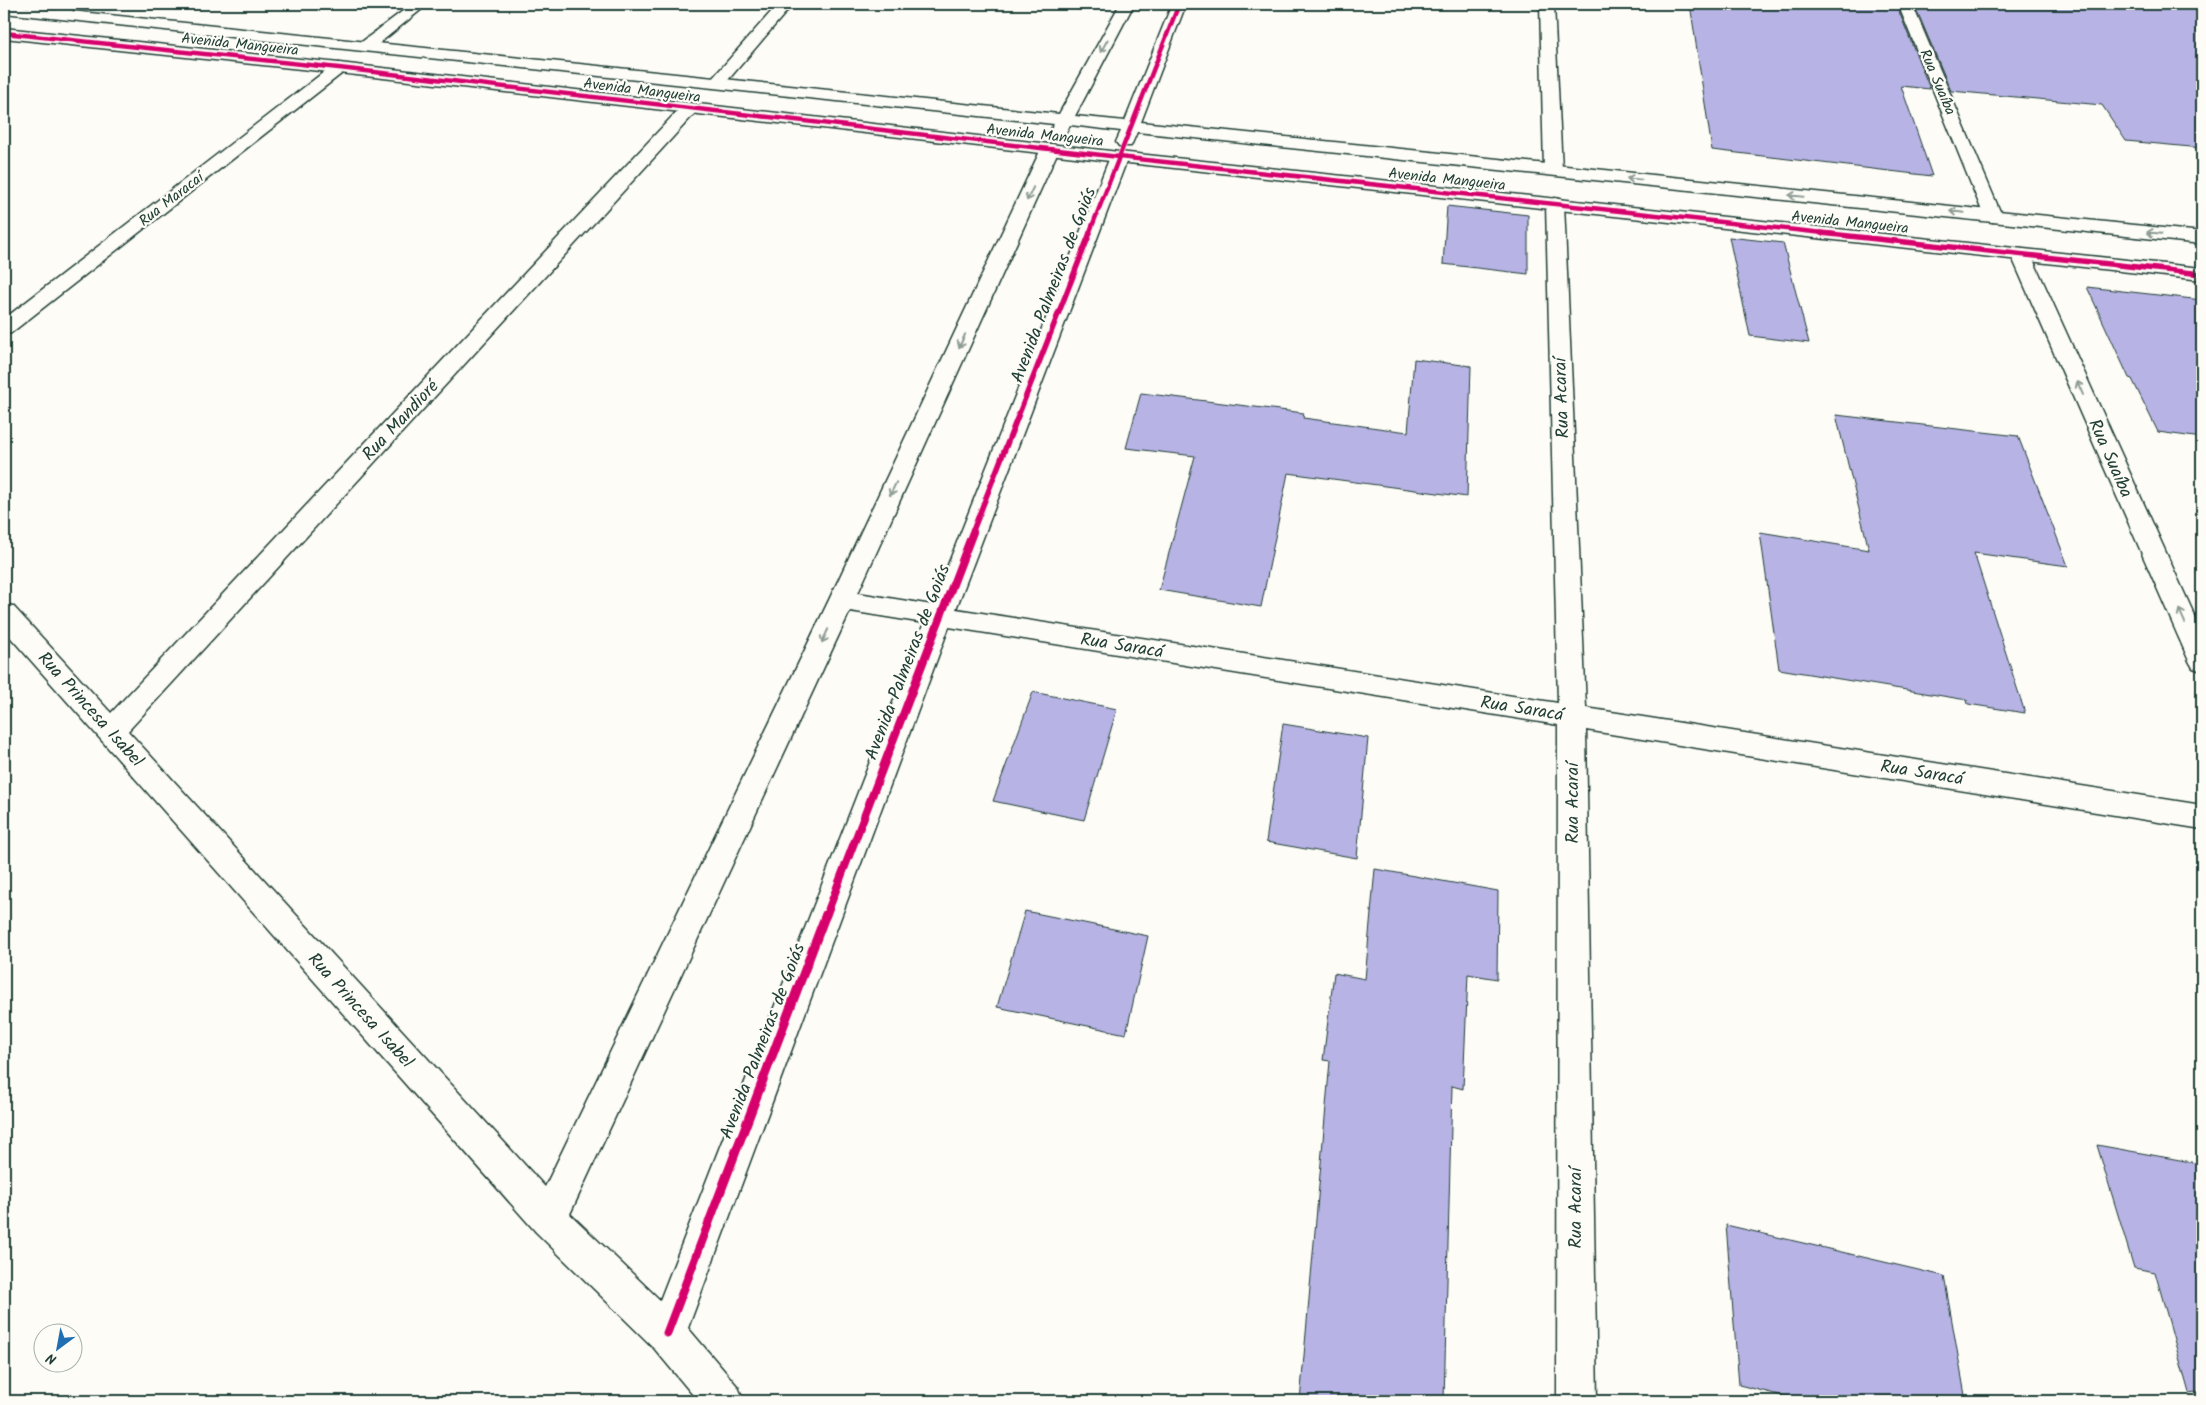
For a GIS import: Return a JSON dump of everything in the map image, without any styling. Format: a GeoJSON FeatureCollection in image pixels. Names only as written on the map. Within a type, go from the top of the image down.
{"type":"FeatureCollection","features":[{"type":"Feature","properties":{"kind":"street"},"geometry":{"type":"LineString","coordinates":[[58,14],[76,4]]}},
{"type":"Feature","properties":{"kind":"street"},"geometry":{"type":"LineString","coordinates":[[365,46],[421,4]]}},
{"type":"Feature","properties":{"kind":"street"},"geometry":{"type":"LineString","coordinates":[[716,84],[786,4]]}},
{"type":"Feature","properties":{"kind":"street"},"geometry":{"type":"LineString","coordinates":[[549,1220],[842,600],[1063,119],[1127,4]]}},
{"type":"Feature","properties":{"kind":"street","name":"Avenida Palmeiras de Goiás"},"geometry":{"type":"LineString","coordinates":[[667,1333],[940,616],[1179,4]]}},
{"type":"Feature","properties":{"kind":"street"},"geometry":{"type":"LineString","coordinates":[[1547,4],[1553,170]]}},
{"type":"Feature","properties":{"kind":"street","name":"Rua Suaíba"},"geometry":{"type":"LineString","coordinates":[[1905,4],[1994,216]]}},
{"type":"Feature","properties":{"kind":"street","name":"Avenida Mangueira"},"geometry":{"type":"LineString","coordinates":[[4,9],[2202,238]]}},
{"type":"Feature","properties":{"kind":"street","name":"Avenida Mangueira"},"geometry":{"type":"LineString","coordinates":[[4,33],[339,68],[1119,157],[2202,274]]}},
{"type":"Feature","properties":{"kind":"street","name":"Rua Maracaí"},"geometry":{"type":"LineString","coordinates":[[4,329],[339,68]]}},
{"type":"Feature","properties":{"kind":"street","name":"Rua Mandioré"},"geometry":{"type":"LineString","coordinates":[[111,731],[689,109]]}},
{"type":"Feature","properties":{"kind":"street","name":"Rua Acaraí"},"geometry":{"type":"LineString","coordinates":[[1555,204],[1572,716],[1577,1401]]}},
{"type":"Feature","properties":{"kind":"street","name":"Rua Suaíba"},"geometry":{"type":"LineString","coordinates":[[2021,255],[2202,661]]}},
{"type":"Feature","properties":{"kind":"street","name":"Rua Saracá"},"geometry":{"type":"LineString","coordinates":[[842,600],[2202,817]]}},
{"type":"Feature","properties":{"kind":"street","name":"Rua Princesa Isabel"},"geometry":{"type":"LineString","coordinates":[[4,614],[549,1220],[667,1333],[724,1401]]}},
{"type":"Feature","properties":{"kind":"building"},"geometry":{"type":"Polygon","coordinates":[[[1690,4],[1896,4],[1930,89],[1901,86],[1932,176],[1712,150],[1690,4]]]}},
{"type":"Feature","properties":{"kind":"building"},"geometry":{"type":"Polygon","coordinates":[[[1914,4],[2202,4],[2202,148],[2126,141],[2102,105],[1951,91],[1914,4]]]}},
{"type":"Feature","properties":{"kind":"building"},"geometry":{"type":"Polygon","coordinates":[[[1447,206],[1528,215],[1528,274],[1443,264],[1447,206]]]}},
{"type":"Feature","properties":{"kind":"building"},"geometry":{"type":"Polygon","coordinates":[[[1729,237],[1783,243],[1809,343],[1750,336],[1729,237]]]}},
{"type":"Feature","properties":{"kind":"building"},"geometry":{"type":"Polygon","coordinates":[[[2087,287],[2202,300],[2202,438],[2158,432],[2132,379],[2129,378],[2087,287]]]}},
{"type":"Feature","properties":{"kind":"building"},"geometry":{"type":"Polygon","coordinates":[[[1414,359],[1471,366],[1467,497],[1288,473],[1261,607],[1159,590],[1195,456],[1126,448],[1141,393],[1304,413],[1303,418],[1408,432],[1414,359]]]}},
{"type":"Feature","properties":{"kind":"building"},"geometry":{"type":"Polygon","coordinates":[[[1836,415],[2018,436],[2068,566],[1974,553],[2025,713],[1968,704],[1967,700],[1779,669],[1760,532],[1869,550],[1836,415]]]}},
{"type":"Feature","properties":{"kind":"building"},"geometry":{"type":"Polygon","coordinates":[[[1033,692],[1117,709],[1084,820],[993,801],[1033,692]]]}},
{"type":"Feature","properties":{"kind":"building"},"geometry":{"type":"Polygon","coordinates":[[[1283,724],[1368,738],[1357,858],[1266,842],[1283,724]]]}},
{"type":"Feature","properties":{"kind":"building"},"geometry":{"type":"Polygon","coordinates":[[[1375,869],[1498,891],[1497,979],[1468,974],[1463,1089],[1452,1086],[1444,1401],[1300,1401],[1330,1061],[1323,1060],[1334,973],[1365,979],[1375,869]]]}},
{"type":"Feature","properties":{"kind":"building"},"geometry":{"type":"Polygon","coordinates":[[[1025,911],[1148,936],[1126,1034],[997,1007],[1025,911]]]}},
{"type":"Feature","properties":{"kind":"building"},"geometry":{"type":"Polygon","coordinates":[[[2097,1145],[2202,1164],[2202,1391],[2189,1393],[2155,1272],[2134,1268],[2097,1145]]]}},
{"type":"Feature","properties":{"kind":"building"},"geometry":{"type":"Polygon","coordinates":[[[1726,1225],[1944,1276],[1966,1401],[1803,1401],[1739,1385],[1726,1225]]]}},
{"type":"Feature","properties":{"kind":"cycle path"},"geometry":{"type":"LineString","coordinates":[[667,1333],[940,616],[1179,4]]}},
{"type":"Feature","properties":{"kind":"cycle path"},"geometry":{"type":"LineString","coordinates":[[4,33],[339,68],[1119,157],[2202,274]]}}]}
